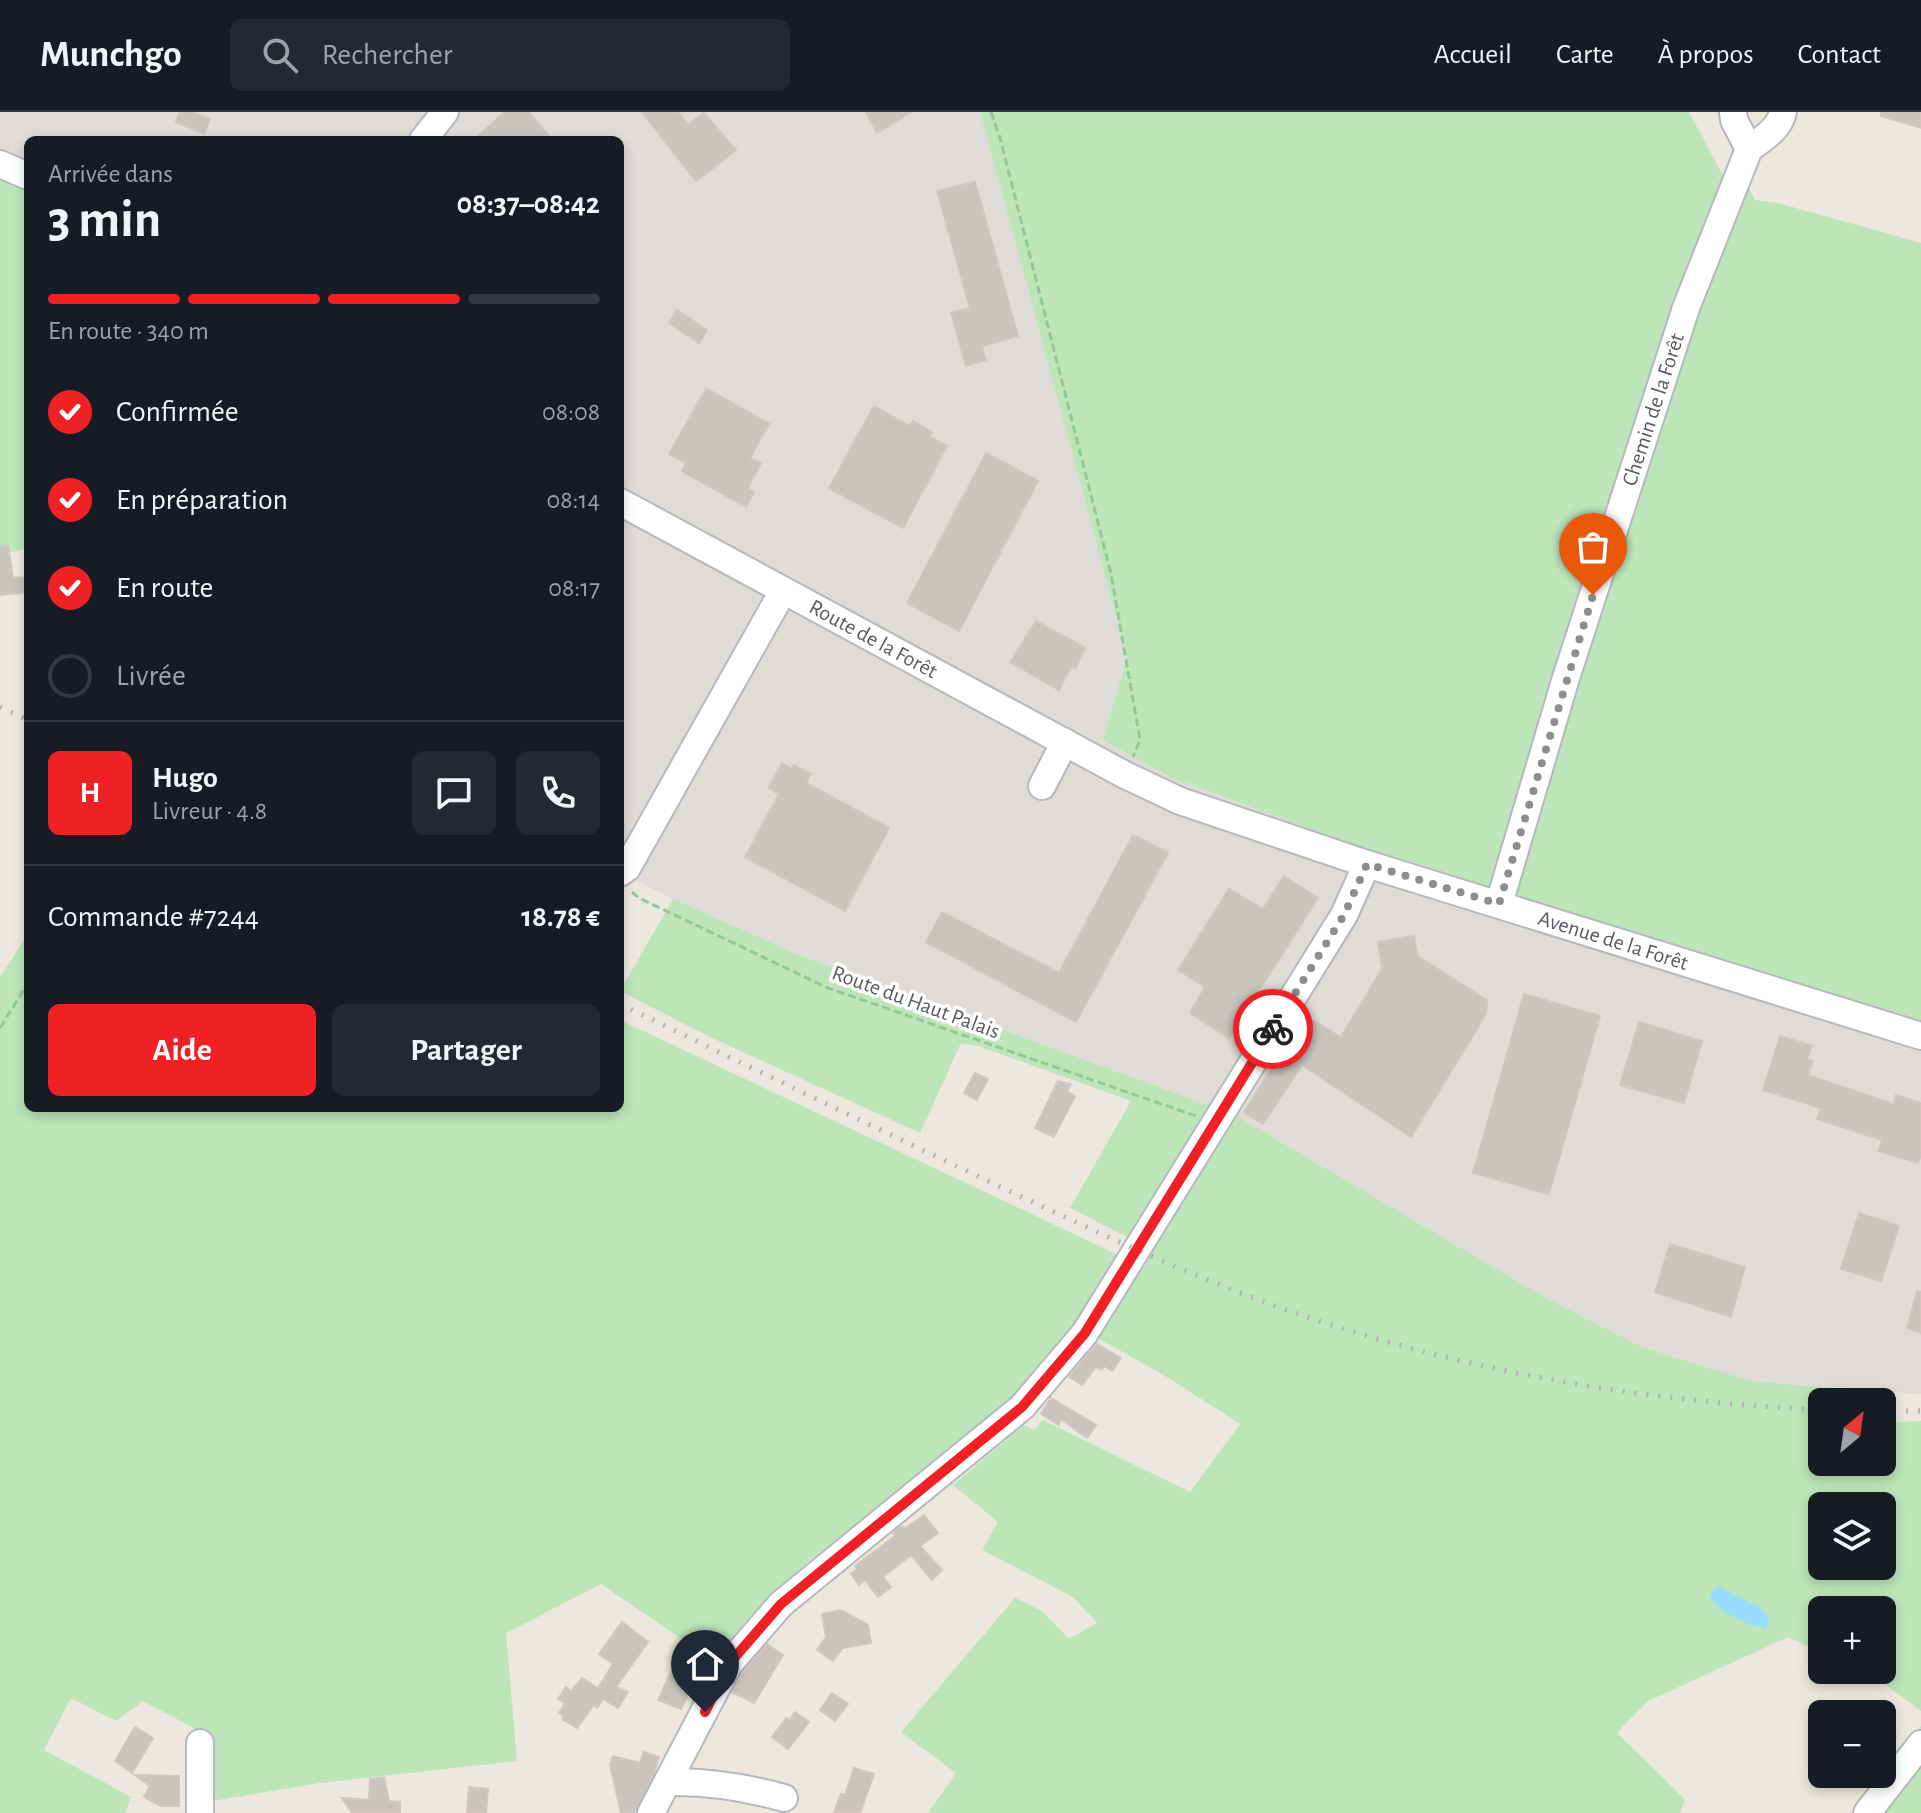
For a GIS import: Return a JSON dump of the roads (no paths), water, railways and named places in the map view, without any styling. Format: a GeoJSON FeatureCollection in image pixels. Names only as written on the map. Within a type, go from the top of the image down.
{"type":"FeatureCollection","features":[{"type":"Feature","properties":{"kind":"street"},"geometry":{"type":"LineString","coordinates":[[426,136],[445,112]]}},
{"type":"Feature","properties":{"kind":"street"},"geometry":{"type":"LineString","coordinates":[[1733,112],[1749,149]]}},
{"type":"Feature","properties":{"kind":"street","name":"Chemin de la Forêt"},"geometry":{"type":"LineString","coordinates":[[1499,904],[1565,681],[1686,308],[1749,149],[1770,134],[1783,112]]}},
{"type":"Feature","properties":{"kind":"street"},"geometry":{"type":"LineString","coordinates":[[0,164],[24,174]]}},
{"type":"Feature","properties":{"kind":"street","name":"Route de la Forêt"},"geometry":{"type":"LineString","coordinates":[[624,504],[1125,775]]}},
{"type":"Feature","properties":{"kind":"street"},"geometry":{"type":"LineString","coordinates":[[625,881],[627,868],[783,591]]}},
{"type":"Feature","properties":{"kind":"street"},"geometry":{"type":"LineString","coordinates":[[1042,786],[1065,742]]}},
{"type":"Feature","properties":{"kind":"street","name":"Avenue de la Forêt"},"geometry":{"type":"LineString","coordinates":[[1125,775],[1180,801],[1367,864],[1921,1036]]}},
{"type":"Feature","properties":{"kind":"street"},"geometry":{"type":"LineString","coordinates":[[651,1813],[729,1664],[781,1604],[1022,1407],[1085,1333],[1344,915],[1367,864]]}},
{"type":"Feature","properties":{"kind":"street"},"geometry":{"type":"LineString","coordinates":[[200,1743],[200,1813]]}},
{"type":"Feature","properties":{"kind":"street"},"geometry":{"type":"LineString","coordinates":[[1867,1813],[1921,1744]]}},
{"type":"Feature","properties":{"kind":"street"},"geometry":{"type":"LineString","coordinates":[[668,1782],[742,1786],[784,1798]]}},
{"type":"Feature","properties":{"kind":"water"},"geometry":{"type":"Polygon","coordinates":[[[1720,1587],[1760,1607],[1769,1617],[1766,1629],[1722,1610],[1710,1598],[1714,1588],[1720,1587]]]}},
{"type":"Feature","properties":{"kind":"railway"},"geometry":{"type":"LineString","coordinates":[[0,707],[24,718]]}},
{"type":"Feature","properties":{"kind":"railway"},"geometry":{"type":"LineString","coordinates":[[624,1006],[1086,1227],[1212,1282],[1297,1314],[1400,1345],[1519,1373],[1700,1401],[1808,1409]]}},
{"type":"Feature","properties":{"kind":"railway"},"geometry":{"type":"LineString","coordinates":[[1896,1411],[1921,1411]]}}]}
